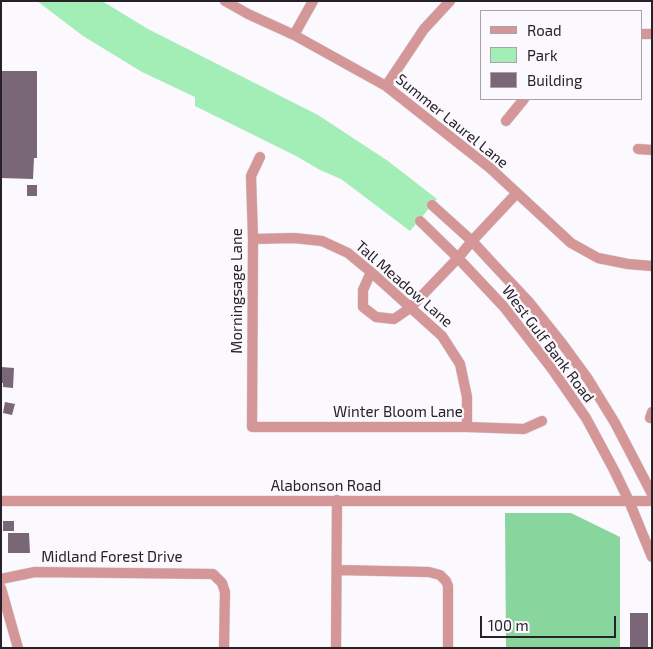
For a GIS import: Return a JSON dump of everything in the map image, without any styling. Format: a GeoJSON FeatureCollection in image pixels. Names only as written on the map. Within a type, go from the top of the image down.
{"type":"FeatureCollection","features":[{"type":"Feature","properties":{"kind":"street","name":"Summer Laurel Lane"},"geometry":{"type":"LineString","coordinates":[[225,1],[294,35],[386,86],[490,168],[571,243],[598,258],[628,264],[652,266]]}},
{"type":"Feature","properties":{"kind":"street"},"geometry":{"type":"LineString","coordinates":[[294,35],[313,1]]}},
{"type":"Feature","properties":{"kind":"street"},"geometry":{"type":"LineString","coordinates":[[386,86],[424,29],[450,1]]}},
{"type":"Feature","properties":{"kind":"street"},"geometry":{"type":"LineString","coordinates":[[506,121],[523,100]]}},
{"type":"Feature","properties":{"kind":"street"},"geometry":{"type":"LineString","coordinates":[[638,149],[652,150]]}},
{"type":"Feature","properties":{"kind":"street","name":"Morningsage Lane"},"geometry":{"type":"LineString","coordinates":[[252,427],[253,239],[251,176],[260,157]]}},
{"type":"Feature","properties":{"kind":"street"},"geometry":{"type":"LineString","coordinates":[[371,272],[363,290],[363,307],[376,317],[394,318],[410,308],[516,194]]}},
{"type":"Feature","properties":{"kind":"street","name":"West Gulf Bank Road"},"geometry":{"type":"LineString","coordinates":[[432,205],[472,241],[529,302],[588,379],[615,422],[652,494]]}},
{"type":"Feature","properties":{"kind":"street","name":"West Gulf Bank Road"},"geometry":{"type":"LineString","coordinates":[[420,221],[504,307],[552,368],[586,418],[628,501],[652,558]]}},
{"type":"Feature","properties":{"kind":"street","name":"Tall Meadow Lane"},"geometry":{"type":"LineString","coordinates":[[253,239],[294,238],[322,241],[348,253],[371,272],[442,336],[460,364],[467,398],[468,427]]}},
{"type":"Feature","properties":{"kind":"street","name":"Winter Bloom Lane"},"geometry":{"type":"LineString","coordinates":[[252,427],[468,427],[524,429],[542,421]]}},
{"type":"Feature","properties":{"kind":"street"},"geometry":{"type":"LineString","coordinates":[[336,648],[337,500]]}},
{"type":"Feature","properties":{"kind":"street","name":"Alabonson Road"},"geometry":{"type":"LineString","coordinates":[[1,501],[652,501]]}},
{"type":"Feature","properties":{"kind":"street"},"geometry":{"type":"LineString","coordinates":[[337,570],[429,572],[440,575],[448,586],[448,648]]}},
{"type":"Feature","properties":{"kind":"street","name":"Midland Forest Drive"},"geometry":{"type":"LineString","coordinates":[[1,578],[34,572],[213,574],[220,580],[225,592],[224,648]]}},
{"type":"Feature","properties":{"kind":"street"},"geometry":{"type":"LineString","coordinates":[[1,588],[18,648]]}},
{"type":"Feature","properties":{"kind":"green space"},"geometry":{"type":"Polygon","coordinates":[[[37,1],[102,1],[148,29],[318,115],[388,161],[437,199],[410,231],[341,179],[195,106],[195,97],[142,72],[83,36],[37,1]]]}},
{"type":"Feature","properties":{"kind":"green space"},"geometry":{"type":"Polygon","coordinates":[[[505,513],[571,513],[620,537],[620,648],[506,648],[505,513]]]}},
{"type":"Feature","properties":{"kind":"building"},"geometry":{"type":"Polygon","coordinates":[[[1,71],[37,71],[37,158],[34,158],[33,179],[1,178],[1,71]]]}},
{"type":"Feature","properties":{"kind":"building"},"geometry":{"type":"Polygon","coordinates":[[[27,185],[37,185],[37,196],[27,196],[27,185]]]}},
{"type":"Feature","properties":{"kind":"building"},"geometry":{"type":"Polygon","coordinates":[[[1,367],[14,368],[13,388],[3,387],[3,383],[1,383],[1,367]]]}},
{"type":"Feature","properties":{"kind":"building"},"geometry":{"type":"Polygon","coordinates":[[[5,402],[15,404],[12,415],[3,413],[5,402]]]}},
{"type":"Feature","properties":{"kind":"building"},"geometry":{"type":"Polygon","coordinates":[[[3,521],[14,521],[14,531],[3,531],[3,521]]]}},
{"type":"Feature","properties":{"kind":"building"},"geometry":{"type":"Polygon","coordinates":[[[8,533],[29,533],[30,553],[8,553],[8,533]]]}},
{"type":"Feature","properties":{"kind":"building"},"geometry":{"type":"Polygon","coordinates":[[[630,613],[648,613],[648,648],[630,648],[630,613]]]}}]}
